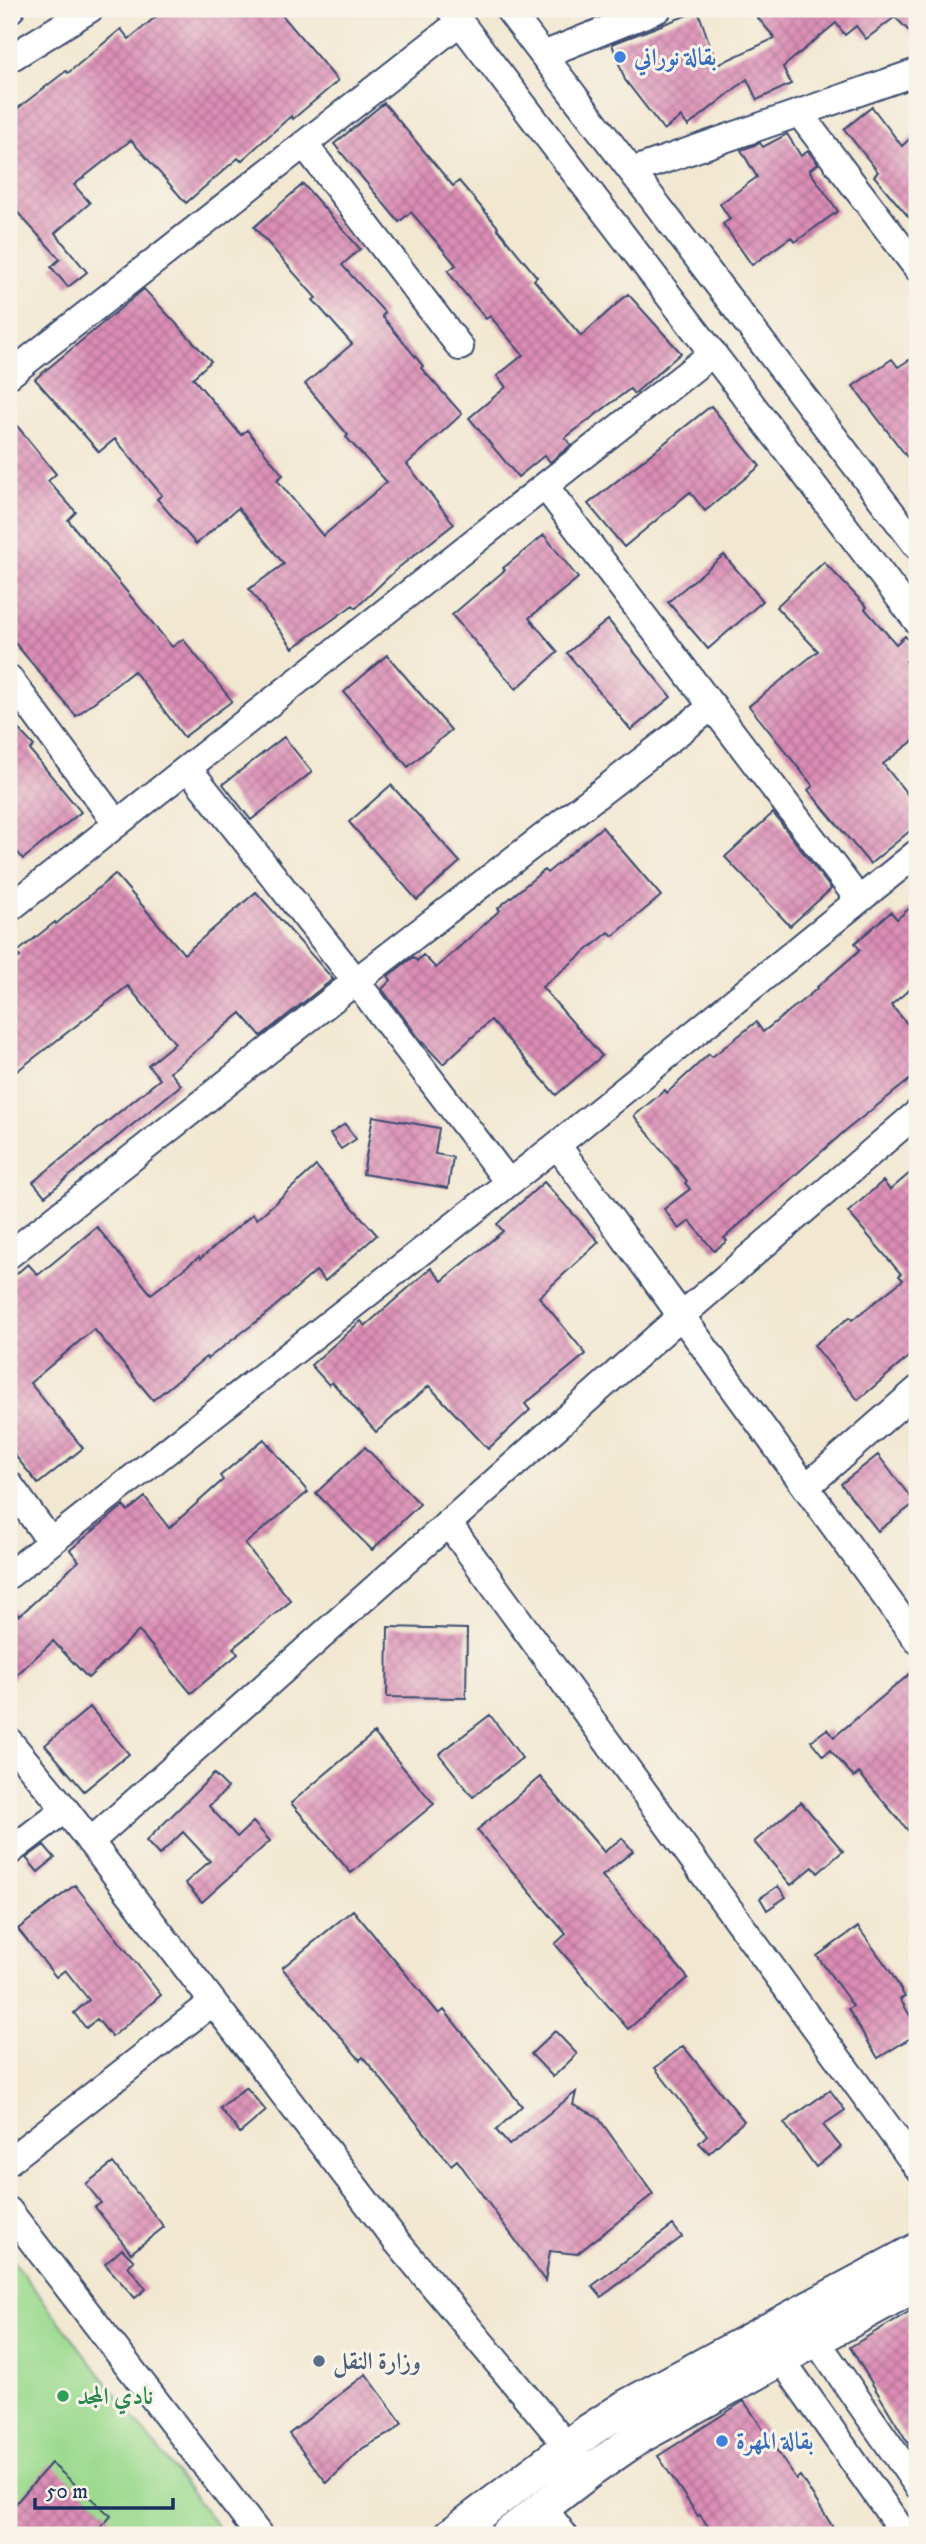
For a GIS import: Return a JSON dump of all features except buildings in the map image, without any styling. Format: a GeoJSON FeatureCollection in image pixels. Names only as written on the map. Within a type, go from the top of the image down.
{"type":"FeatureCollection","features":[{"type":"Feature","properties":{"kind":"main road"},"geometry":{"type":"LineString","coordinates":[[507,2535],[639,2437],[772,2346],[807,2327],[917,2249]]}},
{"type":"Feature","properties":{"kind":"main road"},"geometry":{"type":"LineString","coordinates":[[807,2327],[917,2284]]}},
{"type":"Feature","properties":{"kind":"main road"},"geometry":{"type":"LineString","coordinates":[[451,2535],[627,2406],[772,2346]]}},
{"type":"Feature","properties":{"kind":"street"},"geometry":{"type":"LineString","coordinates":[[9,59],[90,9]]}},
{"type":"Feature","properties":{"kind":"street"},"geometry":{"type":"LineString","coordinates":[[508,9],[917,546]]}},
{"type":"Feature","properties":{"kind":"street"},"geometry":{"type":"LineString","coordinates":[[543,55],[657,9]]}},
{"type":"Feature","properties":{"kind":"street"},"geometry":{"type":"LineString","coordinates":[[9,375],[304,144],[455,15],[917,621]]}},
{"type":"Feature","properties":{"kind":"street"},"geometry":{"type":"LineString","coordinates":[[632,172],[917,72]]}},
{"type":"Feature","properties":{"kind":"street"},"geometry":{"type":"LineString","coordinates":[[799,113],[917,268]]}},
{"type":"Feature","properties":{"kind":"street"},"geometry":{"type":"LineString","coordinates":[[304,144],[460,347]]}},
{"type":"Feature","properties":{"kind":"street"},"geometry":{"type":"LineString","coordinates":[[9,909],[713,353]]}},
{"type":"Feature","properties":{"kind":"street"},"geometry":{"type":"LineString","coordinates":[[545,486],[859,900]]}},
{"type":"Feature","properties":{"kind":"street"},"geometry":{"type":"LineString","coordinates":[[9,678],[117,824]]}},
{"type":"Feature","properties":{"kind":"street"},"geometry":{"type":"LineString","coordinates":[[9,1255],[356,981],[713,706]]}},
{"type":"Feature","properties":{"kind":"street"},"geometry":{"type":"LineString","coordinates":[[188,768],[356,981],[508,1182]]}},
{"type":"Feature","properties":{"kind":"street"},"geometry":{"type":"LineString","coordinates":[[9,1575],[557,1145],[917,853]]}},
{"type":"Feature","properties":{"kind":"street"},"geometry":{"type":"LineString","coordinates":[[90,1842],[681,1316],[917,1113]]}},
{"type":"Feature","properties":{"kind":"street"},"geometry":{"type":"LineString","coordinates":[[557,1145],[806,1487],[909,1612],[917,1640]]}},
{"type":"Feature","properties":{"kind":"street"},"geometry":{"type":"LineString","coordinates":[[806,1487],[917,1390]]}},
{"type":"Feature","properties":{"kind":"street"},"geometry":{"type":"LineString","coordinates":[[9,1484],[51,1542]]}},
{"type":"Feature","properties":{"kind":"street"},"geometry":{"type":"LineString","coordinates":[[449,1523],[917,2167]]}},
{"type":"Feature","properties":{"kind":"street"},"geometry":{"type":"LineString","coordinates":[[9,1741],[65,1809],[397,2242],[568,2447]]}},
{"type":"Feature","properties":{"kind":"street"},"geometry":{"type":"LineString","coordinates":[[9,1852],[65,1809]]}},
{"type":"Feature","properties":{"kind":"street"},"geometry":{"type":"LineString","coordinates":[[9,2161],[213,2002]]}},
{"type":"Feature","properties":{"kind":"street"},"geometry":{"type":"LineString","coordinates":[[9,2211],[259,2535]]}},
{"type":"Feature","properties":{"kind":"street"},"geometry":{"type":"LineString","coordinates":[[807,2327],[917,2485]]}},
{"type":"Feature","properties":{"kind":"street"},"geometry":{"type":"LineString","coordinates":[[772,2346],[905,2535]]}},
{"type":"Feature","properties":{"kind":"street"},"geometry":{"type":"LineString","coordinates":[[543,2507],[564,2535]]}},
{"type":"Feature","properties":{"kind":"green space","name":"نادي المجد"},"geometry":{"type":"Polygon","coordinates":[[[9,2256],[224,2535],[9,2535],[9,2256]]]}},
{"type":"Feature","properties":{"kind":"place","name":"بقالة نوراني"},"geometry":{"type":"Point","coordinates":[620,57]}},
{"type":"Feature","properties":{"kind":"place","name":"وزارة النقل"},"geometry":{"type":"Point","coordinates":[319,2361]}},
{"type":"Feature","properties":{"kind":"place","name":"نادي المجد"},"geometry":{"type":"Point","coordinates":[63,2396]}},
{"type":"Feature","properties":{"kind":"place","name":"بقالة المهرة"},"geometry":{"type":"Point","coordinates":[722,2441]}}]}
